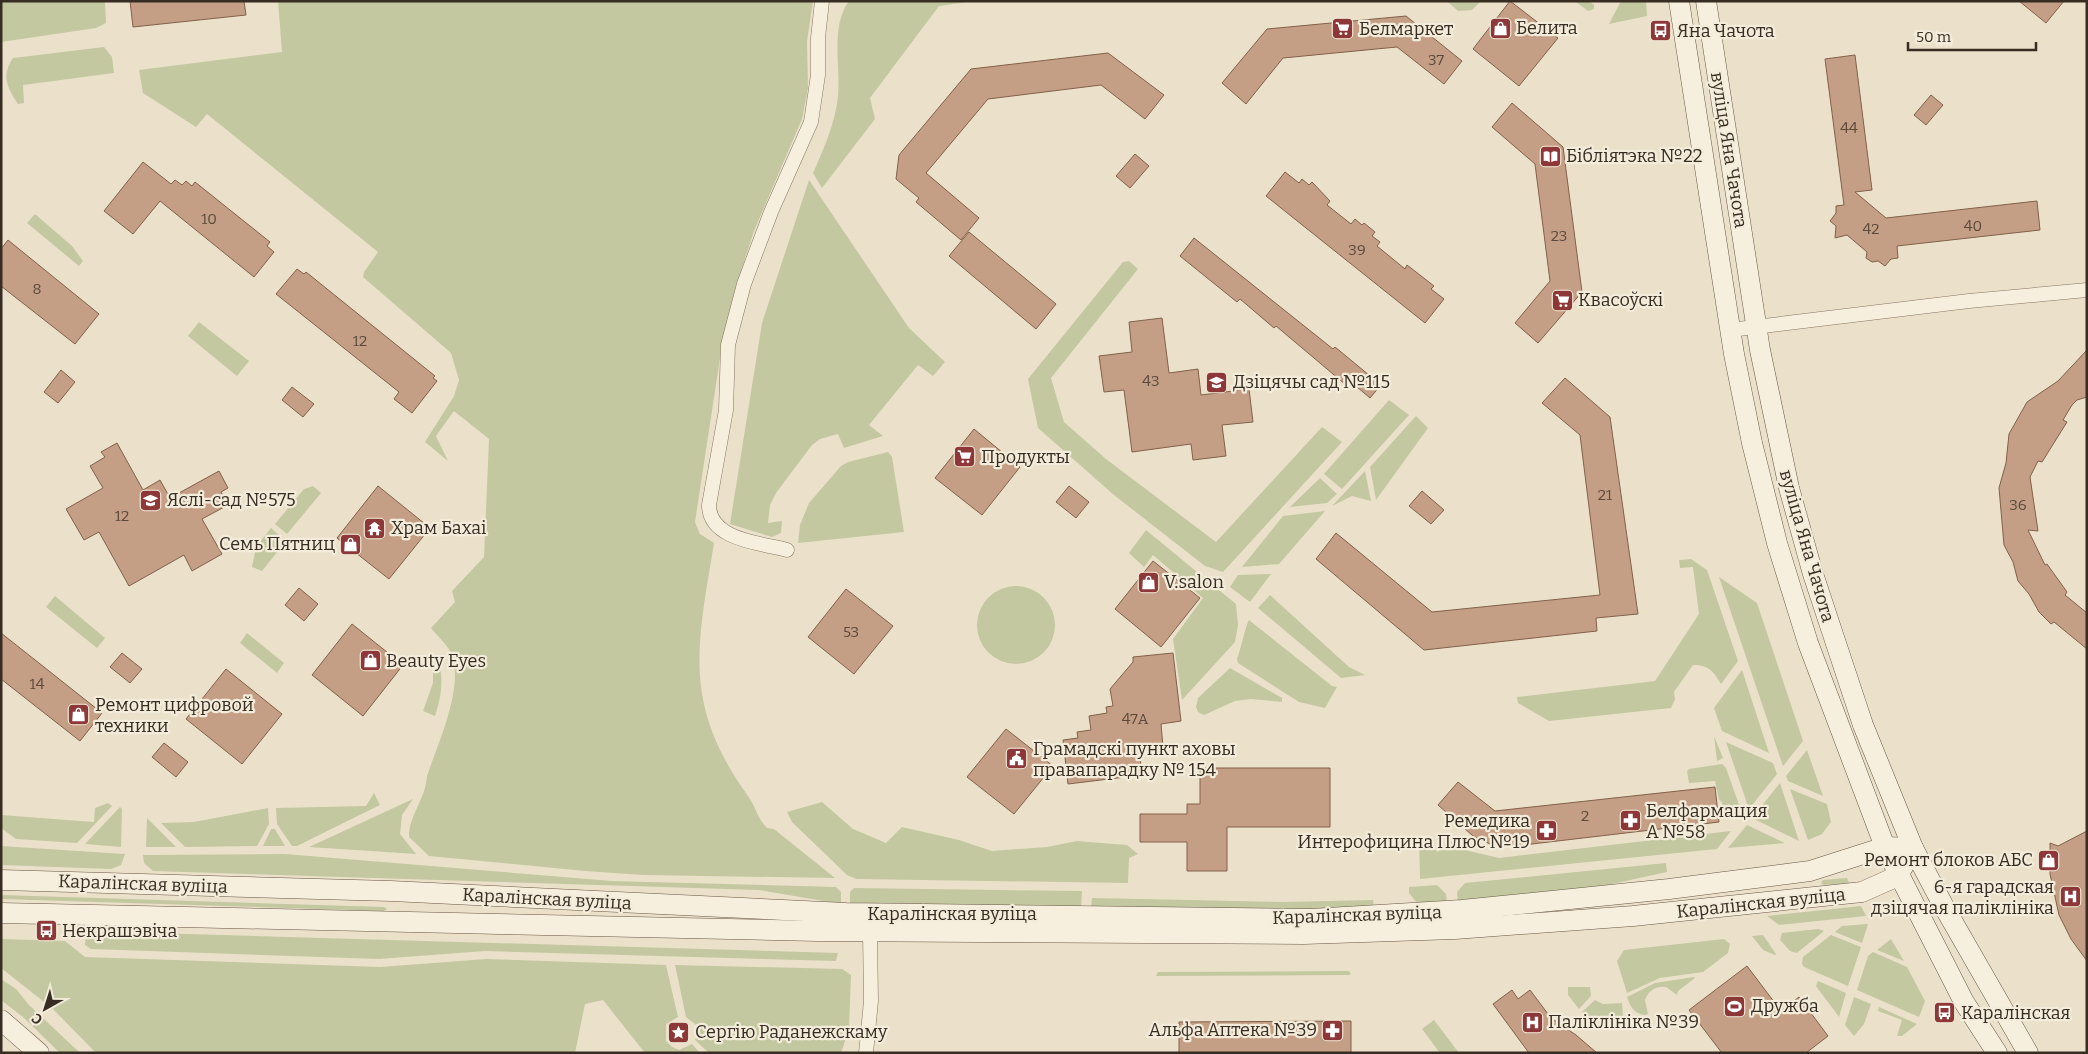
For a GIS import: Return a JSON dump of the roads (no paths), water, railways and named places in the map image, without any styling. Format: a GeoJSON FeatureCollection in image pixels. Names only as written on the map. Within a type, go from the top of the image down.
{"type":"FeatureCollection","features":[{"type":"Feature","properties":{"kind":"main road","name":"вуліца Яна Чачота"},"geometry":{"type":"LineString","coordinates":[[1679,1],[1730,330],[1752,443],[1777,543],[1808,644],[1885,847],[1898,876],[1964,1002],[1997,1053]]}},
{"type":"Feature","properties":{"kind":"main road","name":"вуліца Яна Чачота"},"geometry":{"type":"LineString","coordinates":[[1706,1],[1757,326],[1778,439],[1810,565],[1863,725],[1913,848],[1943,905],[2028,1053]]}},
{"type":"Feature","properties":{"kind":"main road","name":"Каралінская вуліца"},"geometry":{"type":"LineString","coordinates":[[1,913],[481,924],[1311,919],[1404,914],[1602,897],[1810,872],[1885,847],[1913,848]]}},
{"type":"Feature","properties":{"kind":"main road"},"geometry":{"type":"LineString","coordinates":[[1898,876],[1913,848]]}},
{"type":"Feature","properties":{"kind":"main road","name":"Каралінская вуліца"},"geometry":{"type":"LineString","coordinates":[[1,880],[480,895],[869,923],[1304,934],[1455,929],[1634,916],[1862,892],[1898,876]]}},
{"type":"Feature","properties":{"kind":"main road"},"geometry":{"type":"LineString","coordinates":[[480,895],[481,924]]}},
{"type":"Feature","properties":{"kind":"main road"},"geometry":{"type":"LineString","coordinates":[[1,1020],[39,1053]]}},
{"type":"Feature","properties":{"kind":"street"},"geometry":{"type":"LineString","coordinates":[[787,550],[725,531],[715,525],[709,515],[709,505],[726,410],[728,345],[744,284],[764,230],[811,122],[818,75],[818,38],[822,1]]}},
{"type":"Feature","properties":{"kind":"street"},"geometry":{"type":"LineString","coordinates":[[1730,330],[1969,301],[2087,290]]}},
{"type":"Feature","properties":{"kind":"street"},"geometry":{"type":"LineString","coordinates":[[866,1053],[871,1001],[869,923]]}},
{"type":"Feature","properties":{"kind":"place","name":"Белита"},"geometry":{"type":"Point","coordinates":[1500,28]}},
{"type":"Feature","properties":{"kind":"place","name":"Белмаркет"},"geometry":{"type":"Point","coordinates":[1343,29]}},
{"type":"Feature","properties":{"kind":"place","name":"Яна Чачота"},"geometry":{"type":"Point","coordinates":[1661,31]}},
{"type":"Feature","properties":{"kind":"place","name":"Бібліятэка №22"},"geometry":{"type":"Point","coordinates":[1550,156]}},
{"type":"Feature","properties":{"kind":"place","name":"Квасоўскі"},"geometry":{"type":"Point","coordinates":[1562,300]}},
{"type":"Feature","properties":{"kind":"place","name":"Дзіцячы сад №115"},"geometry":{"type":"Point","coordinates":[1217,382]}},
{"type":"Feature","properties":{"kind":"place","name":"Продукты"},"geometry":{"type":"Point","coordinates":[965,457]}},
{"type":"Feature","properties":{"kind":"place","name":"Яслі-сад №575"},"geometry":{"type":"Point","coordinates":[151,500]}},
{"type":"Feature","properties":{"kind":"place","name":"Храм Бахаі"},"geometry":{"type":"Point","coordinates":[375,528]}},
{"type":"Feature","properties":{"kind":"place","name":"Семь Пятниц"},"geometry":{"type":"Point","coordinates":[351,544]}},
{"type":"Feature","properties":{"kind":"place","name":"V.salon"},"geometry":{"type":"Point","coordinates":[1148,582]}},
{"type":"Feature","properties":{"kind":"place","name":"Beauty Eyes"},"geometry":{"type":"Point","coordinates":[370,661]}},
{"type":"Feature","properties":{"kind":"place","name":"Ремонт цифровой техники"},"geometry":{"type":"Point","coordinates":[79,715]}},
{"type":"Feature","properties":{"kind":"place","name":"Грамадскі пункт аховы правапарадку № 154"},"geometry":{"type":"Point","coordinates":[1017,759]}},
{"type":"Feature","properties":{"kind":"place","name":"Белфармация А №58"},"geometry":{"type":"Point","coordinates":[1630,821]}},
{"type":"Feature","properties":{"kind":"place","name":"Ремедика Интерофицина Плюс №19"},"geometry":{"type":"Point","coordinates":[1546,831]}},
{"type":"Feature","properties":{"kind":"place","name":"Ремонт блоков АБС"},"geometry":{"type":"Point","coordinates":[2049,860]}},
{"type":"Feature","properties":{"kind":"place","name":"6-я гарадская дзіцячая паліклініка"},"geometry":{"type":"Point","coordinates":[2070,897]}},
{"type":"Feature","properties":{"kind":"place","name":"Некрашэвіча"},"geometry":{"type":"Point","coordinates":[46,931]}},
{"type":"Feature","properties":{"kind":"place","name":"Дружба"},"geometry":{"type":"Point","coordinates":[1735,1006]}},
{"type":"Feature","properties":{"kind":"place","name":"Каралінская"},"geometry":{"type":"Point","coordinates":[1945,1013]}},
{"type":"Feature","properties":{"kind":"place","name":"Паліклініка №39"},"geometry":{"type":"Point","coordinates":[1532,1022]}},
{"type":"Feature","properties":{"kind":"place","name":"Альфа Аптека №39"},"geometry":{"type":"Point","coordinates":[1333,1030]}},
{"type":"Feature","properties":{"kind":"place","name":"Сергію Раданежскаму"},"geometry":{"type":"Point","coordinates":[679,1032]}}]}
